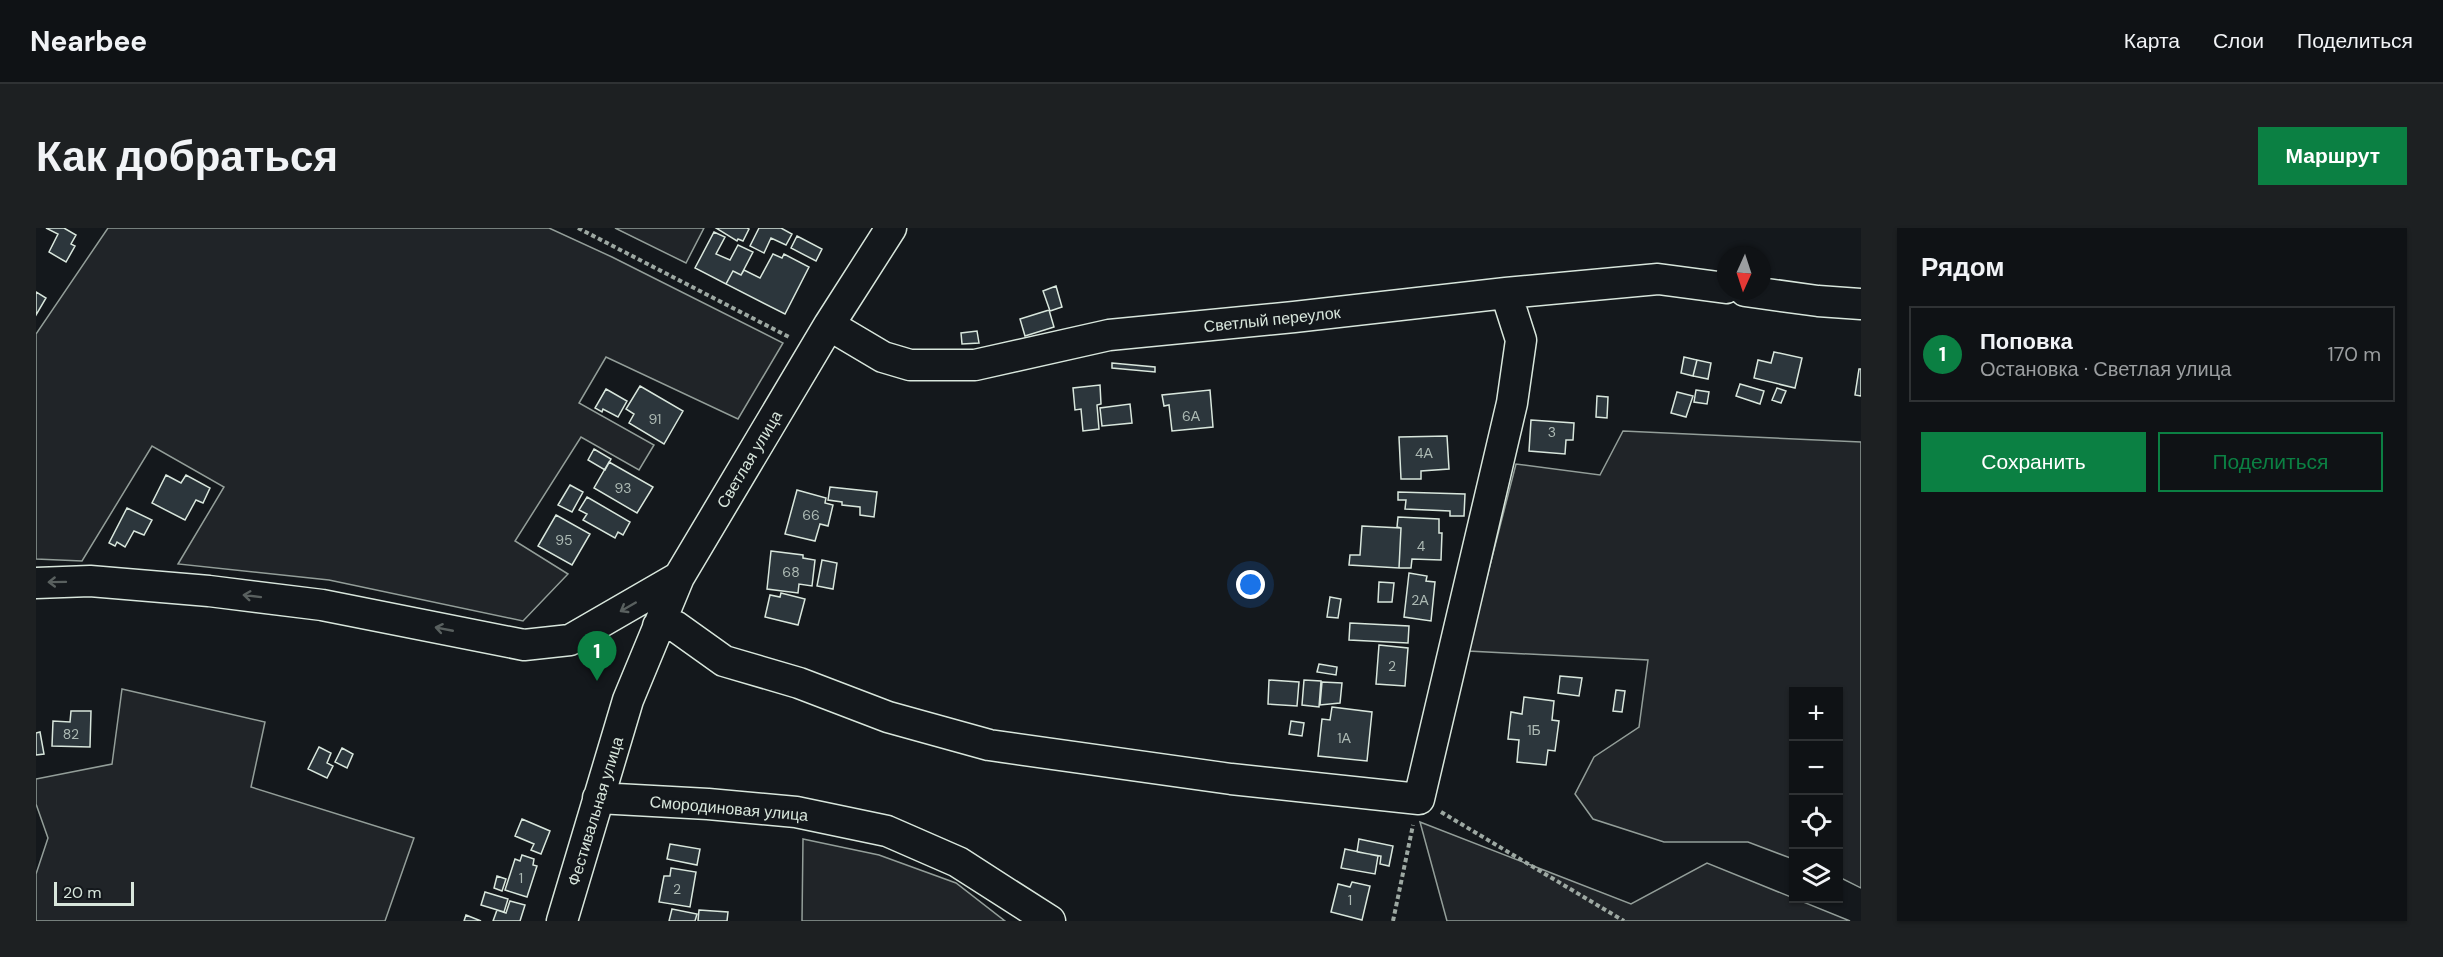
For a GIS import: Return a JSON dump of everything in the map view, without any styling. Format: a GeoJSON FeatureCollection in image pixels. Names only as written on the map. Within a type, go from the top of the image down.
{"type":"FeatureCollection","features":[{"type":"Feature","properties":{"kind":"street","name":"Светлая улица"},"geometry":{"type":"LineString","coordinates":[[628,700],[679,577],[821,338],[891,228]]}},
{"type":"Feature","properties":{"kind":"street","name":"Светлый переулок"},"geometry":{"type":"LineString","coordinates":[[821,338],[910,365],[975,365],[1109,335],[1506,293],[1658,279],[1717,287]]}},
{"type":"Feature","properties":{"kind":"street"},"geometry":{"type":"LineString","coordinates":[[658,626],[675,626],[724,661],[799,682],[888,717],[988,745],[1231,779],[1419,798],[1512,404],[1521,340],[1506,293]]}},
{"type":"Feature","properties":{"kind":"street"},"geometry":{"type":"LineString","coordinates":[[1771,295],[1861,304]]}},
{"type":"Feature","properties":{"kind":"street"},"geometry":{"type":"LineString","coordinates":[[36,583],[90,582],[210,591],[277,599],[322,605],[524,645],[570,640],[679,577]]}},
{"type":"Feature","properties":{"kind":"street","name":"Фестивальная улица"},"geometry":{"type":"LineString","coordinates":[[562,921],[628,700]]}},
{"type":"Feature","properties":{"kind":"street","name":"Смородиновая улица"},"geometry":{"type":"LineString","coordinates":[[598,798],[708,804],[796,813],[887,831],[958,862],[1050,921]]}},
{"type":"Feature","properties":{"kind":"path"},"geometry":{"type":"LineString","coordinates":[[578,228],[821,338]]}},
{"type":"Feature","properties":{"kind":"path"},"geometry":{"type":"LineString","coordinates":[[1393,921],[1419,798],[1624,921]]}},
{"type":"Feature","properties":{"kind":"shaded area"},"geometry":{"type":"Polygon","coordinates":[[[108,228],[549,228],[783,343],[738,419],[606,357],[579,403],[654,445],[639,470],[581,437],[515,541],[568,574],[523,621],[329,580],[178,564],[224,487],[152,446],[82,561],[36,559],[36,334],[108,228]]]}},
{"type":"Feature","properties":{"kind":"shaded area"},"geometry":{"type":"Polygon","coordinates":[[[615,228],[704,228],[686,263],[615,228]]]}},
{"type":"Feature","properties":{"kind":"shaded area"},"geometry":{"type":"Polygon","coordinates":[[[1623,431],[1861,442],[1861,888],[1843,879],[1843,687],[1789,687],[1789,857],[1748,842],[1664,842],[1593,819],[1575,794],[1594,757],[1639,727],[1648,660],[1468,651],[1516,464],[1600,475],[1623,431]]]}},
{"type":"Feature","properties":{"kind":"shaded area"},"geometry":{"type":"Polygon","coordinates":[[[122,689],[265,722],[251,787],[414,838],[385,921],[36,921],[36,874],[48,838],[36,804],[36,779],[112,764],[122,689]]]}},
{"type":"Feature","properties":{"kind":"shaded area"},"geometry":{"type":"Polygon","coordinates":[[[1420,822],[1631,904],[1707,863],[1789,896],[1789,903],[1806,903],[1850,921],[1447,921],[1420,822]]]}},
{"type":"Feature","properties":{"kind":"shaded area"},"geometry":{"type":"Polygon","coordinates":[[[803,839],[879,855],[956,883],[1005,921],[802,921],[803,839]]]}},
{"type":"Feature","properties":{"kind":"building"},"geometry":{"type":"Polygon","coordinates":[[[46,228],[64,228],[76,235],[71,244],[75,246],[66,262],[49,252],[58,234],[46,228]]]}},
{"type":"Feature","properties":{"kind":"building"},"geometry":{"type":"Polygon","coordinates":[[[716,228],[749,229],[743,241],[738,239],[737,241],[716,228]]]}},
{"type":"Feature","properties":{"kind":"building"},"geometry":{"type":"Polygon","coordinates":[[[759,228],[781,228],[792,234],[786,245],[771,238],[764,253],[750,246],[759,228]]]}},
{"type":"Feature","properties":{"kind":"building"},"geometry":{"type":"Polygon","coordinates":[[[714,232],[725,237],[716,254],[730,260],[738,245],[753,252],[741,275],[733,271],[726,284],[695,268],[714,232]]]}},
{"type":"Feature","properties":{"kind":"building"},"geometry":{"type":"Polygon","coordinates":[[[797,236],[822,249],[816,261],[791,248],[797,236]]]}},
{"type":"Feature","properties":{"kind":"building"},"geometry":{"type":"Polygon","coordinates":[[[773,254],[782,258],[784,254],[809,267],[785,314],[726,284],[733,271],[741,275],[744,270],[760,278],[773,254]]]}},
{"type":"Feature","properties":{"kind":"building"},"geometry":{"type":"Polygon","coordinates":[[[1056,286],[1062,307],[1050,311],[1043,291],[1056,286]]]}},
{"type":"Feature","properties":{"kind":"building"},"geometry":{"type":"Polygon","coordinates":[[[36,292],[46,298],[36,315],[36,292]]]}},
{"type":"Feature","properties":{"kind":"building"},"geometry":{"type":"Polygon","coordinates":[[[1049,310],[1054,327],[1025,336],[1020,319],[1049,310]]]}},
{"type":"Feature","properties":{"kind":"building"},"geometry":{"type":"Polygon","coordinates":[[[977,331],[979,343],[962,344],[961,333],[977,331]]]}},
{"type":"Feature","properties":{"kind":"building"},"geometry":{"type":"Polygon","coordinates":[[[1774,352],[1802,358],[1795,388],[1754,378],[1758,360],[1771,363],[1774,352]]]}},
{"type":"Feature","properties":{"kind":"building"},"geometry":{"type":"Polygon","coordinates":[[[1684,357],[1697,360],[1693,376],[1681,373],[1684,357]]]}},
{"type":"Feature","properties":{"kind":"building"},"geometry":{"type":"Polygon","coordinates":[[[1697,360],[1711,363],[1708,379],[1693,376],[1697,360]]]}},
{"type":"Feature","properties":{"kind":"building"},"geometry":{"type":"Polygon","coordinates":[[[1112,363],[1155,367],[1155,372],[1112,368],[1112,363]]]}},
{"type":"Feature","properties":{"kind":"building"},"geometry":{"type":"Polygon","coordinates":[[[1859,369],[1861,369],[1861,396],[1855,395],[1859,369]]]}},
{"type":"Feature","properties":{"kind":"building"},"geometry":{"type":"Polygon","coordinates":[[[1740,384],[1764,391],[1760,404],[1736,396],[1740,384]]]}},
{"type":"Feature","properties":{"kind":"building"},"geometry":{"type":"Polygon","coordinates":[[[1100,385],[1101,404],[1097,405],[1099,429],[1083,431],[1081,409],[1075,410],[1073,388],[1100,385]]]}},
{"type":"Feature","properties":{"kind":"building"},"geometry":{"type":"Polygon","coordinates":[[[640,386],[683,411],[664,444],[629,423],[634,414],[626,409],[640,386]]]}},
{"type":"Feature","properties":{"kind":"building"},"geometry":{"type":"Polygon","coordinates":[[[1777,388],[1786,391],[1781,403],[1772,400],[1777,388]]]}},
{"type":"Feature","properties":{"kind":"building"},"geometry":{"type":"Polygon","coordinates":[[[606,389],[627,401],[618,417],[603,409],[602,412],[595,408],[606,389]]]}},
{"type":"Feature","properties":{"kind":"building"},"geometry":{"type":"Polygon","coordinates":[[[1210,390],[1213,427],[1172,431],[1169,405],[1164,406],[1162,395],[1210,390]]]}},
{"type":"Feature","properties":{"kind":"building"},"geometry":{"type":"Polygon","coordinates":[[[1696,390],[1709,392],[1707,404],[1694,402],[1696,390]]]}},
{"type":"Feature","properties":{"kind":"building"},"geometry":{"type":"Polygon","coordinates":[[[1677,392],[1693,396],[1686,417],[1671,413],[1677,392]]]}},
{"type":"Feature","properties":{"kind":"building"},"geometry":{"type":"Polygon","coordinates":[[[1597,396],[1608,397],[1607,418],[1596,417],[1597,396]]]}},
{"type":"Feature","properties":{"kind":"building"},"geometry":{"type":"Polygon","coordinates":[[[1130,404],[1132,423],[1102,426],[1100,408],[1130,404]]]}},
{"type":"Feature","properties":{"kind":"building"},"geometry":{"type":"Polygon","coordinates":[[[1531,420],[1574,423],[1573,440],[1566,440],[1565,454],[1529,451],[1531,420]]]}},
{"type":"Feature","properties":{"kind":"building"},"geometry":{"type":"Polygon","coordinates":[[[1447,436],[1449,469],[1421,471],[1421,479],[1401,479],[1399,437],[1447,436]]]}},
{"type":"Feature","properties":{"kind":"building"},"geometry":{"type":"Polygon","coordinates":[[[594,449],[611,459],[605,470],[588,460],[594,449]]]}},
{"type":"Feature","properties":{"kind":"building"},"geometry":{"type":"Polygon","coordinates":[[[609,462],[653,487],[637,513],[594,488],[609,462]]]}},
{"type":"Feature","properties":{"kind":"building"},"geometry":{"type":"Polygon","coordinates":[[[166,475],[181,483],[186,475],[210,488],[203,503],[196,500],[185,520],[152,503],[166,475]]]}},
{"type":"Feature","properties":{"kind":"building"},"geometry":{"type":"Polygon","coordinates":[[[570,485],[583,492],[572,512],[558,505],[570,485]]]}},
{"type":"Feature","properties":{"kind":"building"},"geometry":{"type":"Polygon","coordinates":[[[830,487],[877,492],[874,517],[860,515],[860,507],[842,505],[842,502],[828,500],[830,487]]]}},
{"type":"Feature","properties":{"kind":"building"},"geometry":{"type":"Polygon","coordinates":[[[797,490],[826,498],[825,503],[833,505],[828,526],[820,524],[815,541],[785,534],[797,490]]]}},
{"type":"Feature","properties":{"kind":"building"},"geometry":{"type":"Polygon","coordinates":[[[1398,492],[1465,494],[1464,516],[1450,516],[1450,511],[1405,509],[1406,500],[1398,500],[1398,492]]]}},
{"type":"Feature","properties":{"kind":"building"},"geometry":{"type":"Polygon","coordinates":[[[587,497],[630,522],[623,535],[618,532],[615,538],[583,520],[587,514],[579,510],[587,497]]]}},
{"type":"Feature","properties":{"kind":"building"},"geometry":{"type":"Polygon","coordinates":[[[127,508],[152,520],[144,535],[134,531],[125,547],[117,542],[115,546],[109,543],[127,508]]]}},
{"type":"Feature","properties":{"kind":"building"},"geometry":{"type":"Polygon","coordinates":[[[556,515],[590,534],[572,565],[538,546],[556,515]]]}},
{"type":"Feature","properties":{"kind":"building"},"geometry":{"type":"Polygon","coordinates":[[[1398,517],[1439,519],[1439,533],[1442,533],[1441,560],[1412,559],[1411,568],[1399,568],[1401,528],[1397,527],[1398,517]]]}},
{"type":"Feature","properties":{"kind":"building"},"geometry":{"type":"Polygon","coordinates":[[[1362,526],[1401,528],[1399,568],[1349,565],[1350,555],[1360,555],[1362,526]]]}},
{"type":"Feature","properties":{"kind":"building"},"geometry":{"type":"Polygon","coordinates":[[[771,551],[803,555],[803,558],[815,560],[812,586],[799,584],[798,593],[767,589],[771,551]]]}},
{"type":"Feature","properties":{"kind":"building"},"geometry":{"type":"Polygon","coordinates":[[[822,560],[837,563],[833,589],[817,586],[822,560]]]}},
{"type":"Feature","properties":{"kind":"building"},"geometry":{"type":"Polygon","coordinates":[[[1409,573],[1427,576],[1426,581],[1435,582],[1431,621],[1404,617],[1409,573]]]}},
{"type":"Feature","properties":{"kind":"building"},"geometry":{"type":"Polygon","coordinates":[[[1379,582],[1394,583],[1392,602],[1378,602],[1379,582]]]}},
{"type":"Feature","properties":{"kind":"building"},"geometry":{"type":"Polygon","coordinates":[[[781,593],[805,599],[798,625],[765,617],[770,595],[780,597],[781,593]]]}},
{"type":"Feature","properties":{"kind":"building"},"geometry":{"type":"Polygon","coordinates":[[[1330,597],[1341,599],[1338,618],[1327,617],[1330,597]]]}},
{"type":"Feature","properties":{"kind":"building"},"geometry":{"type":"Polygon","coordinates":[[[1350,623],[1409,626],[1408,643],[1349,640],[1350,623]]]}},
{"type":"Feature","properties":{"kind":"building"},"geometry":{"type":"Polygon","coordinates":[[[1379,645],[1408,648],[1405,686],[1376,684],[1379,645]]]}},
{"type":"Feature","properties":{"kind":"building"},"geometry":{"type":"Polygon","coordinates":[[[1319,664],[1337,667],[1336,675],[1317,672],[1319,664]]]}},
{"type":"Feature","properties":{"kind":"building"},"geometry":{"type":"Polygon","coordinates":[[[1560,676],[1582,678],[1579,696],[1558,693],[1560,676]]]}},
{"type":"Feature","properties":{"kind":"building"},"geometry":{"type":"Polygon","coordinates":[[[1269,680],[1299,682],[1297,706],[1268,704],[1269,680]]]}},
{"type":"Feature","properties":{"kind":"building"},"geometry":{"type":"Polygon","coordinates":[[[1304,680],[1321,681],[1319,707],[1302,705],[1304,680]]]}},
{"type":"Feature","properties":{"kind":"building"},"geometry":{"type":"Polygon","coordinates":[[[1322,682],[1342,683],[1340,703],[1320,705],[1322,682]]]}},
{"type":"Feature","properties":{"kind":"building"},"geometry":{"type":"Polygon","coordinates":[[[1616,690],[1625,691],[1622,712],[1613,711],[1616,690]]]}},
{"type":"Feature","properties":{"kind":"building"},"geometry":{"type":"Polygon","coordinates":[[[1524,697],[1554,701],[1552,720],[1559,721],[1555,751],[1548,750],[1546,765],[1517,762],[1519,740],[1508,739],[1511,712],[1522,714],[1524,697]]]}},
{"type":"Feature","properties":{"kind":"building"},"geometry":{"type":"Polygon","coordinates":[[[1332,707],[1372,712],[1367,761],[1318,756],[1322,719],[1330,720],[1332,707]]]}},
{"type":"Feature","properties":{"kind":"building"},"geometry":{"type":"Polygon","coordinates":[[[71,711],[91,711],[90,747],[52,746],[53,721],[70,722],[71,711]]]}},
{"type":"Feature","properties":{"kind":"building"},"geometry":{"type":"Polygon","coordinates":[[[1291,721],[1304,723],[1302,736],[1289,734],[1291,721]]]}},
{"type":"Feature","properties":{"kind":"building"},"geometry":{"type":"Polygon","coordinates":[[[40,732],[44,754],[36,755],[36,733],[40,732]]]}},
{"type":"Feature","properties":{"kind":"building"},"geometry":{"type":"Polygon","coordinates":[[[319,747],[331,753],[327,763],[333,766],[327,778],[308,769],[319,747]]]}},
{"type":"Feature","properties":{"kind":"building"},"geometry":{"type":"Polygon","coordinates":[[[342,748],[353,754],[347,768],[335,762],[342,748]]]}},
{"type":"Feature","properties":{"kind":"building"},"geometry":{"type":"Polygon","coordinates":[[[522,819],[550,831],[541,854],[531,850],[534,844],[515,836],[522,819]]]}},
{"type":"Feature","properties":{"kind":"building"},"geometry":{"type":"Polygon","coordinates":[[[1359,839],[1393,846],[1389,866],[1380,864],[1381,856],[1357,852],[1359,839]]]}},
{"type":"Feature","properties":{"kind":"building"},"geometry":{"type":"Polygon","coordinates":[[[670,844],[700,849],[697,865],[667,859],[670,844]]]}},
{"type":"Feature","properties":{"kind":"building"},"geometry":{"type":"Polygon","coordinates":[[[1345,849],[1378,856],[1375,874],[1341,868],[1345,849]]]}},
{"type":"Feature","properties":{"kind":"building"},"geometry":{"type":"Polygon","coordinates":[[[522,855],[534,859],[533,865],[537,866],[527,897],[505,890],[515,859],[520,861],[522,855]]]}},
{"type":"Feature","properties":{"kind":"building"},"geometry":{"type":"Polygon","coordinates":[[[671,868],[696,872],[690,907],[659,902],[664,876],[670,876],[671,868]]]}},
{"type":"Feature","properties":{"kind":"building"},"geometry":{"type":"Polygon","coordinates":[[[497,876],[506,879],[502,891],[494,888],[497,876]]]}},
{"type":"Feature","properties":{"kind":"building"},"geometry":{"type":"Polygon","coordinates":[[[1352,882],[1370,886],[1362,920],[1331,912],[1338,884],[1350,887],[1352,882]]]}},
{"type":"Feature","properties":{"kind":"building"},"geometry":{"type":"Polygon","coordinates":[[[485,892],[508,899],[504,912],[481,905],[485,892]]]}},
{"type":"Feature","properties":{"kind":"building"},"geometry":{"type":"Polygon","coordinates":[[[510,901],[525,905],[520,921],[493,921],[497,910],[506,913],[510,901]]]}},
{"type":"Feature","properties":{"kind":"building"},"geometry":{"type":"Polygon","coordinates":[[[672,909],[697,914],[695,921],[669,921],[672,909]]]}},
{"type":"Feature","properties":{"kind":"building"},"geometry":{"type":"Polygon","coordinates":[[[699,910],[728,912],[727,921],[698,921],[699,910]]]}},
{"type":"Feature","properties":{"kind":"building"},"geometry":{"type":"Polygon","coordinates":[[[466,915],[481,921],[464,921],[466,915]]]}},
{"type":"Feature","properties":{"kind":"place","name":"Поповка"},"geometry":{"type":"Point","coordinates":[597,681]}}]}
